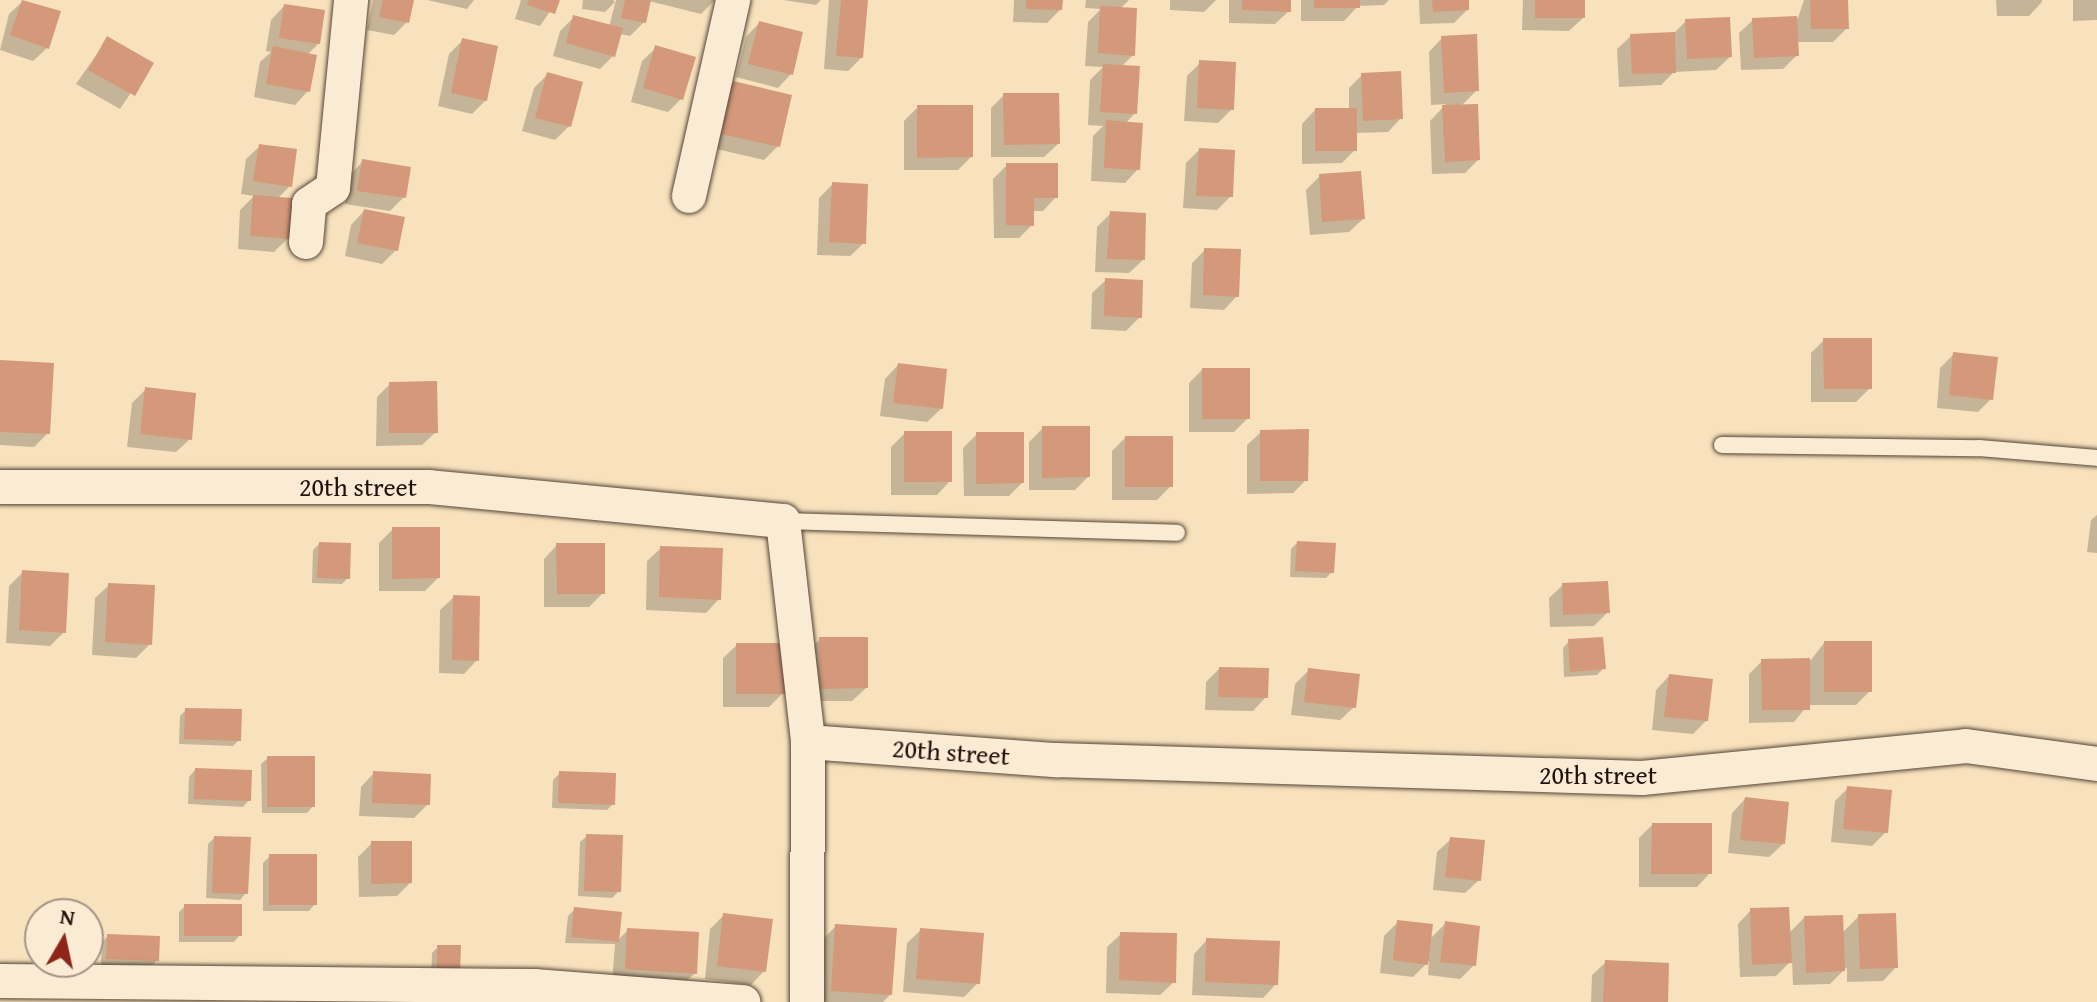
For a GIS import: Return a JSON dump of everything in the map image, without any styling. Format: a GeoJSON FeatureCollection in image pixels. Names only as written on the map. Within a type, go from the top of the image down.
{"type":"FeatureCollection","features":[{"type":"Feature","properties":{"kind":"street"},"geometry":{"type":"LineString","coordinates":[[306,242],[309,204],[333,188],[351,0]]}},
{"type":"Feature","properties":{"kind":"street"},"geometry":{"type":"LineString","coordinates":[[689,196],[733,0]]}},
{"type":"Feature","properties":{"kind":"street","name":"20th street"},"geometry":{"type":"LineString","coordinates":[[0,487],[429,487],[783,521]]}},
{"type":"Feature","properties":{"kind":"street"},"geometry":{"type":"LineString","coordinates":[[783,521],[808,742],[807,1002]]}},
{"type":"Feature","properties":{"kind":"street","name":"20th street"},"geometry":{"type":"LineString","coordinates":[[808,742],[1056,760],[1642,778],[1966,746],[2097,764]]}},
{"type":"Feature","properties":{"kind":"street"},"geometry":{"type":"LineString","coordinates":[[0,981],[534,986],[743,1002]]}},
{"type":"Feature","properties":{"kind":"lane"},"geometry":{"type":"LineString","coordinates":[[1722,445],[1979,448],[2097,458]]}},
{"type":"Feature","properties":{"kind":"lane"},"geometry":{"type":"LineString","coordinates":[[783,521],[1177,533]]}},
{"type":"Feature","properties":{"kind":"building"},"geometry":{"type":"Polygon","coordinates":[[[22,0],[61,11],[49,49],[10,35],[22,0]]]}},
{"type":"Feature","properties":{"kind":"building"},"geometry":{"type":"Polygon","coordinates":[[[383,0],[414,0],[409,23],[379,17],[383,0]]]}},
{"type":"Feature","properties":{"kind":"building"},"geometry":{"type":"Polygon","coordinates":[[[529,0],[560,0],[555,14],[527,5],[529,0]]]}},
{"type":"Feature","properties":{"kind":"building"},"geometry":{"type":"Polygon","coordinates":[[[625,0],[651,0],[646,23],[621,18],[625,0]]]}},
{"type":"Feature","properties":{"kind":"building"},"geometry":{"type":"Polygon","coordinates":[[[841,0],[868,0],[863,58],[836,56],[841,0]]]}},
{"type":"Feature","properties":{"kind":"building"},"geometry":{"type":"Polygon","coordinates":[[[1026,0],[1063,0],[1062,10],[1026,9],[1026,0]]]}},
{"type":"Feature","properties":{"kind":"building"},"geometry":{"type":"Polygon","coordinates":[[[1242,0],[1291,0],[1291,12],[1242,10],[1242,0]]]}},
{"type":"Feature","properties":{"kind":"building"},"geometry":{"type":"Polygon","coordinates":[[[1314,0],[1360,0],[1360,8],[1314,8],[1314,0]]]}},
{"type":"Feature","properties":{"kind":"building"},"geometry":{"type":"Polygon","coordinates":[[[1432,0],[1469,0],[1469,10],[1433,12],[1432,0]]]}},
{"type":"Feature","properties":{"kind":"building"},"geometry":{"type":"Polygon","coordinates":[[[1535,0],[1585,0],[1585,18],[1535,18],[1535,0]]]}},
{"type":"Feature","properties":{"kind":"building"},"geometry":{"type":"Polygon","coordinates":[[[1810,0],[1848,0],[1849,29],[1811,29],[1810,0]]]}},
{"type":"Feature","properties":{"kind":"building"},"geometry":{"type":"Polygon","coordinates":[[[284,4],[325,10],[320,44],[279,38],[284,4]]]}},
{"type":"Feature","properties":{"kind":"building"},"geometry":{"type":"Polygon","coordinates":[[[1100,6],[1137,8],[1135,56],[1098,53],[1100,6]]]}},
{"type":"Feature","properties":{"kind":"building"},"geometry":{"type":"Polygon","coordinates":[[[573,15],[623,28],[615,57],[566,43],[573,15]]]}},
{"type":"Feature","properties":{"kind":"building"},"geometry":{"type":"Polygon","coordinates":[[[1797,16],[1799,56],[1754,58],[1752,18],[1797,16]]]}},
{"type":"Feature","properties":{"kind":"building"},"geometry":{"type":"Polygon","coordinates":[[[1730,17],[1732,57],[1687,59],[1685,19],[1730,17]]]}},
{"type":"Feature","properties":{"kind":"building"},"geometry":{"type":"Polygon","coordinates":[[[759,21],[803,32],[793,75],[748,64],[759,21]]]}},
{"type":"Feature","properties":{"kind":"building"},"geometry":{"type":"Polygon","coordinates":[[[1675,32],[1676,73],[1632,74],[1630,34],[1675,32]]]}},
{"type":"Feature","properties":{"kind":"building"},"geometry":{"type":"Polygon","coordinates":[[[1477,34],[1479,91],[1444,93],[1441,36],[1477,34]]]}},
{"type":"Feature","properties":{"kind":"building"},"geometry":{"type":"Polygon","coordinates":[[[107,36],[154,63],[135,96],[88,70],[107,36]]]}},
{"type":"Feature","properties":{"kind":"building"},"geometry":{"type":"Polygon","coordinates":[[[462,38],[498,46],[487,101],[451,93],[462,38]]]}},
{"type":"Feature","properties":{"kind":"building"},"geometry":{"type":"Polygon","coordinates":[[[655,45],[696,57],[683,100],[643,88],[655,45]]]}},
{"type":"Feature","properties":{"kind":"building"},"geometry":{"type":"Polygon","coordinates":[[[273,46],[317,55],[310,92],[266,84],[273,46]]]}},
{"type":"Feature","properties":{"kind":"building"},"geometry":{"type":"Polygon","coordinates":[[[1199,60],[1236,62],[1234,110],[1197,108],[1199,60]]]}},
{"type":"Feature","properties":{"kind":"building"},"geometry":{"type":"Polygon","coordinates":[[[1103,64],[1140,66],[1137,114],[1100,112],[1103,64]]]}},
{"type":"Feature","properties":{"kind":"building"},"geometry":{"type":"Polygon","coordinates":[[[1401,71],[1403,119],[1363,121],[1361,73],[1401,71]]]}},
{"type":"Feature","properties":{"kind":"building"},"geometry":{"type":"Polygon","coordinates":[[[547,72],[583,82],[571,127],[535,118],[547,72]]]}},
{"type":"Feature","properties":{"kind":"building"},"geometry":{"type":"Polygon","coordinates":[[[733,81],[792,95],[780,147],[721,134],[733,81]]]}},
{"type":"Feature","properties":{"kind":"building"},"geometry":{"type":"Polygon","coordinates":[[[1003,93],[1059,93],[1060,144],[1004,145],[1003,93]]]}},
{"type":"Feature","properties":{"kind":"building"},"geometry":{"type":"Polygon","coordinates":[[[1478,104],[1480,160],[1445,162],[1442,105],[1478,104]]]}},
{"type":"Feature","properties":{"kind":"building"},"geometry":{"type":"Polygon","coordinates":[[[917,105],[973,105],[973,157],[917,158],[917,105]]]}},
{"type":"Feature","properties":{"kind":"building"},"geometry":{"type":"Polygon","coordinates":[[[1315,108],[1357,108],[1357,151],[1315,151],[1315,108]]]}},
{"type":"Feature","properties":{"kind":"building"},"geometry":{"type":"Polygon","coordinates":[[[1106,120],[1143,123],[1140,170],[1104,168],[1106,120]]]}},
{"type":"Feature","properties":{"kind":"building"},"geometry":{"type":"Polygon","coordinates":[[[259,144],[297,149],[292,187],[253,181],[259,144]]]}},
{"type":"Feature","properties":{"kind":"building"},"geometry":{"type":"Polygon","coordinates":[[[1199,148],[1235,150],[1233,197],[1196,196],[1199,148]]]}},
{"type":"Feature","properties":{"kind":"building"},"geometry":{"type":"Polygon","coordinates":[[[362,159],[411,167],[406,198],[357,191],[362,159]]]}},
{"type":"Feature","properties":{"kind":"building"},"geometry":{"type":"Polygon","coordinates":[[[1006,163],[1058,163],[1058,198],[1034,198],[1034,226],[1006,225],[1006,163]]]}},
{"type":"Feature","properties":{"kind":"building"},"geometry":{"type":"Polygon","coordinates":[[[1361,171],[1365,219],[1322,222],[1319,174],[1361,171]]]}},
{"type":"Feature","properties":{"kind":"building"},"geometry":{"type":"Polygon","coordinates":[[[832,182],[868,184],[866,244],[829,242],[832,182]]]}},
{"type":"Feature","properties":{"kind":"building"},"geometry":{"type":"Polygon","coordinates":[[[253,195],[292,198],[290,239],[250,236],[253,195]]]}},
{"type":"Feature","properties":{"kind":"building"},"geometry":{"type":"Polygon","coordinates":[[[364,209],[405,217],[398,251],[357,243],[364,209]]]}},
{"type":"Feature","properties":{"kind":"building"},"geometry":{"type":"Polygon","coordinates":[[[1110,211],[1146,213],[1145,260],[1107,259],[1110,211]]]}},
{"type":"Feature","properties":{"kind":"building"},"geometry":{"type":"Polygon","coordinates":[[[1204,248],[1241,249],[1239,297],[1203,295],[1204,248]]]}},
{"type":"Feature","properties":{"kind":"building"},"geometry":{"type":"Polygon","coordinates":[[[1105,278],[1143,280],[1142,318],[1104,316],[1105,278]]]}},
{"type":"Feature","properties":{"kind":"building"},"geometry":{"type":"Polygon","coordinates":[[[1823,338],[1872,338],[1872,389],[1824,389],[1823,338]]]}},
{"type":"Feature","properties":{"kind":"building"},"geometry":{"type":"Polygon","coordinates":[[[1953,352],[1998,357],[1993,400],[1949,395],[1953,352]]]}},
{"type":"Feature","properties":{"kind":"building"},"geometry":{"type":"Polygon","coordinates":[[[0,360],[54,363],[50,434],[0,432],[0,360]]]}},
{"type":"Feature","properties":{"kind":"building"},"geometry":{"type":"Polygon","coordinates":[[[898,363],[947,369],[943,409],[893,403],[898,363]]]}},
{"type":"Feature","properties":{"kind":"building"},"geometry":{"type":"Polygon","coordinates":[[[1202,368],[1250,368],[1250,419],[1202,419],[1202,368]]]}},
{"type":"Feature","properties":{"kind":"building"},"geometry":{"type":"Polygon","coordinates":[[[437,381],[438,433],[389,433],[389,382],[437,381]]]}},
{"type":"Feature","properties":{"kind":"building"},"geometry":{"type":"Polygon","coordinates":[[[145,387],[196,393],[192,440],[140,434],[145,387]]]}},
{"type":"Feature","properties":{"kind":"building"},"geometry":{"type":"Polygon","coordinates":[[[1042,426],[1090,426],[1090,477],[1042,478],[1042,426]]]}},
{"type":"Feature","properties":{"kind":"building"},"geometry":{"type":"Polygon","coordinates":[[[1309,429],[1308,481],[1260,481],[1260,430],[1309,429]]]}},
{"type":"Feature","properties":{"kind":"building"},"geometry":{"type":"Polygon","coordinates":[[[904,431],[952,431],[952,482],[904,482],[904,431]]]}},
{"type":"Feature","properties":{"kind":"building"},"geometry":{"type":"Polygon","coordinates":[[[976,432],[1024,432],[1024,483],[976,484],[976,432]]]}},
{"type":"Feature","properties":{"kind":"building"},"geometry":{"type":"Polygon","coordinates":[[[1125,436],[1173,436],[1173,487],[1125,487],[1125,436]]]}},
{"type":"Feature","properties":{"kind":"building"},"geometry":{"type":"Polygon","coordinates":[[[392,527],[440,527],[440,578],[392,579],[392,527]]]}},
{"type":"Feature","properties":{"kind":"building"},"geometry":{"type":"Polygon","coordinates":[[[1297,541],[1336,543],[1334,573],[1295,571],[1297,541]]]}},
{"type":"Feature","properties":{"kind":"building"},"geometry":{"type":"Polygon","coordinates":[[[319,542],[351,543],[350,579],[317,578],[319,542]]]}},
{"type":"Feature","properties":{"kind":"building"},"geometry":{"type":"Polygon","coordinates":[[[556,543],[605,543],[605,594],[557,594],[556,543]]]}},
{"type":"Feature","properties":{"kind":"building"},"geometry":{"type":"Polygon","coordinates":[[[660,546],[723,548],[721,600],[659,597],[660,546]]]}},
{"type":"Feature","properties":{"kind":"building"},"geometry":{"type":"Polygon","coordinates":[[[22,570],[69,573],[66,633],[19,630],[22,570]]]}},
{"type":"Feature","properties":{"kind":"building"},"geometry":{"type":"Polygon","coordinates":[[[1608,581],[1610,613],[1563,615],[1562,583],[1608,581]]]}},
{"type":"Feature","properties":{"kind":"building"},"geometry":{"type":"Polygon","coordinates":[[[108,583],[155,585],[152,645],[105,642],[108,583]]]}},
{"type":"Feature","properties":{"kind":"building"},"geometry":{"type":"Polygon","coordinates":[[[453,595],[480,596],[479,661],[452,660],[453,595]]]}},
{"type":"Feature","properties":{"kind":"building"},"geometry":{"type":"Polygon","coordinates":[[[819,637],[868,637],[868,688],[820,689],[819,637]]]}},
{"type":"Feature","properties":{"kind":"building"},"geometry":{"type":"Polygon","coordinates":[[[1603,637],[1606,669],[1570,672],[1568,639],[1603,637]]]}},
{"type":"Feature","properties":{"kind":"building"},"geometry":{"type":"Polygon","coordinates":[[[1824,641],[1872,641],[1872,692],[1824,692],[1824,641]]]}},
{"type":"Feature","properties":{"kind":"building"},"geometry":{"type":"Polygon","coordinates":[[[736,643],[784,643],[785,694],[736,694],[736,643]]]}},
{"type":"Feature","properties":{"kind":"building"},"geometry":{"type":"Polygon","coordinates":[[[1810,658],[1810,710],[1762,710],[1761,659],[1810,658]]]}},
{"type":"Feature","properties":{"kind":"building"},"geometry":{"type":"Polygon","coordinates":[[[1219,667],[1269,668],[1268,698],[1218,697],[1219,667]]]}},
{"type":"Feature","properties":{"kind":"building"},"geometry":{"type":"Polygon","coordinates":[[[1308,668],[1360,674],[1356,708],[1304,702],[1308,668]]]}},
{"type":"Feature","properties":{"kind":"building"},"geometry":{"type":"Polygon","coordinates":[[[1669,674],[1713,679],[1708,721],[1664,717],[1669,674]]]}},
{"type":"Feature","properties":{"kind":"building"},"geometry":{"type":"Polygon","coordinates":[[[185,708],[242,709],[241,741],[184,739],[185,708]]]}},
{"type":"Feature","properties":{"kind":"building"},"geometry":{"type":"Polygon","coordinates":[[[267,756],[315,756],[315,807],[267,807],[267,756]]]}},
{"type":"Feature","properties":{"kind":"building"},"geometry":{"type":"Polygon","coordinates":[[[195,768],[252,770],[251,801],[194,799],[195,768]]]}},
{"type":"Feature","properties":{"kind":"building"},"geometry":{"type":"Polygon","coordinates":[[[373,771],[431,774],[430,805],[372,803],[373,771]]]}},
{"type":"Feature","properties":{"kind":"building"},"geometry":{"type":"Polygon","coordinates":[[[559,771],[616,773],[615,805],[558,803],[559,771]]]}},
{"type":"Feature","properties":{"kind":"building"},"geometry":{"type":"Polygon","coordinates":[[[1847,786],[1892,790],[1888,833],[1843,829],[1847,786]]]}},
{"type":"Feature","properties":{"kind":"building"},"geometry":{"type":"Polygon","coordinates":[[[1745,797],[1789,802],[1785,844],[1740,840],[1745,797]]]}},
{"type":"Feature","properties":{"kind":"building"},"geometry":{"type":"Polygon","coordinates":[[[1652,823],[1712,823],[1712,874],[1651,874],[1652,823]]]}},
{"type":"Feature","properties":{"kind":"building"},"geometry":{"type":"Polygon","coordinates":[[[586,834],[623,835],[621,892],[584,891],[586,834]]]}},
{"type":"Feature","properties":{"kind":"building"},"geometry":{"type":"Polygon","coordinates":[[[214,836],[251,837],[248,894],[212,893],[214,836]]]}},
{"type":"Feature","properties":{"kind":"building"},"geometry":{"type":"Polygon","coordinates":[[[1450,837],[1485,840],[1481,881],[1445,877],[1450,837]]]}},
{"type":"Feature","properties":{"kind":"building"},"geometry":{"type":"Polygon","coordinates":[[[371,841],[412,841],[412,883],[371,884],[371,841]]]}},
{"type":"Feature","properties":{"kind":"building"},"geometry":{"type":"Polygon","coordinates":[[[269,854],[317,854],[317,905],[269,905],[269,854]]]}},
{"type":"Feature","properties":{"kind":"building"},"geometry":{"type":"Polygon","coordinates":[[[184,904],[242,904],[242,936],[184,936],[184,904]]]}},
{"type":"Feature","properties":{"kind":"building"},"geometry":{"type":"Polygon","coordinates":[[[574,907],[622,912],[619,942],[571,937],[574,907]]]}},
{"type":"Feature","properties":{"kind":"building"},"geometry":{"type":"Polygon","coordinates":[[[1789,907],[1792,963],[1752,965],[1750,908],[1789,907]]]}},
{"type":"Feature","properties":{"kind":"building"},"geometry":{"type":"Polygon","coordinates":[[[723,913],[773,919],[766,972],[717,966],[723,913]]]}},
{"type":"Feature","properties":{"kind":"building"},"geometry":{"type":"Polygon","coordinates":[[[1896,913],[1898,968],[1860,969],[1858,914],[1896,913]]]}},
{"type":"Feature","properties":{"kind":"building"},"geometry":{"type":"Polygon","coordinates":[[[1843,915],[1845,971],[1806,973],[1804,916],[1843,915]]]}},
{"type":"Feature","properties":{"kind":"building"},"geometry":{"type":"Polygon","coordinates":[[[1397,920],[1433,924],[1428,965],[1393,960],[1397,920]]]}},
{"type":"Feature","properties":{"kind":"building"},"geometry":{"type":"Polygon","coordinates":[[[1445,921],[1480,926],[1476,966],[1440,962],[1445,921]]]}},
{"type":"Feature","properties":{"kind":"building"},"geometry":{"type":"Polygon","coordinates":[[[835,924],[897,928],[892,995],[831,991],[835,924]]]}},
{"type":"Feature","properties":{"kind":"building"},"geometry":{"type":"Polygon","coordinates":[[[627,928],[699,932],[697,974],[625,969],[627,928]]]}},
{"type":"Feature","properties":{"kind":"building"},"geometry":{"type":"Polygon","coordinates":[[[920,928],[984,933],[980,984],[916,979],[920,928]]]}},
{"type":"Feature","properties":{"kind":"building"},"geometry":{"type":"Polygon","coordinates":[[[1120,932],[1177,933],[1176,983],[1119,980],[1120,932]]]}},
{"type":"Feature","properties":{"kind":"building"},"geometry":{"type":"Polygon","coordinates":[[[107,934],[160,936],[159,961],[106,959],[107,934]]]}},
{"type":"Feature","properties":{"kind":"building"},"geometry":{"type":"Polygon","coordinates":[[[1206,938],[1280,941],[1278,985],[1205,982],[1206,938]]]}},
{"type":"Feature","properties":{"kind":"building"},"geometry":{"type":"Polygon","coordinates":[[[437,945],[461,945],[460,976],[437,976],[437,945]]]}},
{"type":"Feature","properties":{"kind":"building"},"geometry":{"type":"Polygon","coordinates":[[[1605,960],[1669,963],[1668,1002],[1603,1002],[1605,960]]]}}]}
